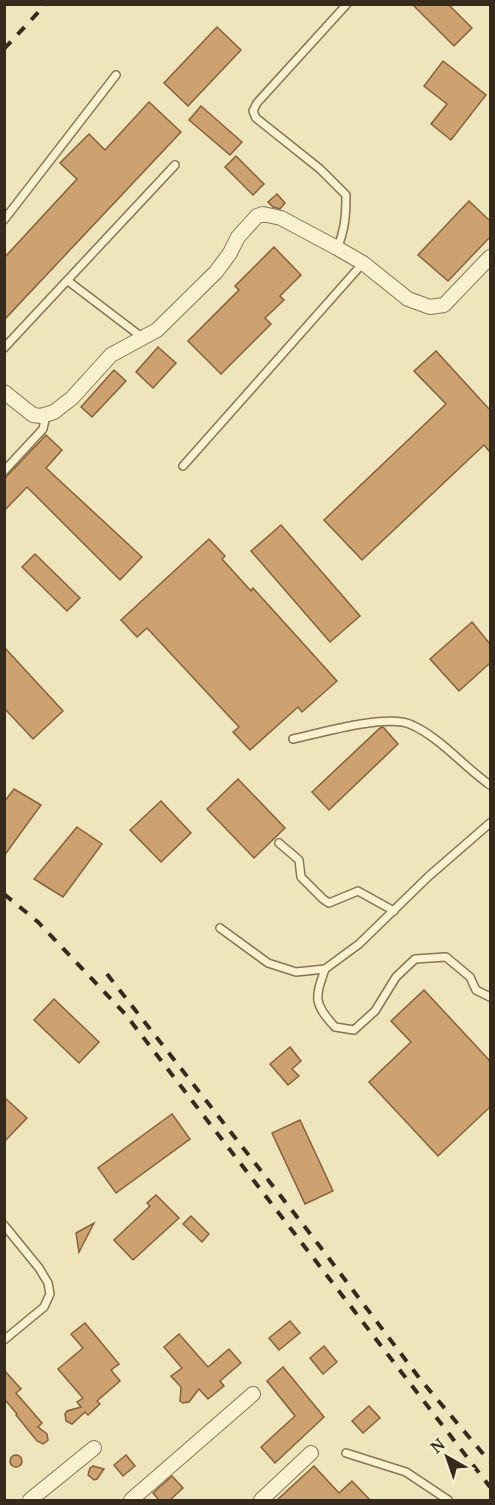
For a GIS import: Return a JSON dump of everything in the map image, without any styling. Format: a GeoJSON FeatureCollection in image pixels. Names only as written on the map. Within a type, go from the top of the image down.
{"type":"FeatureCollection","features":[{"type":"Feature","properties":{"kind":"street"},"geometry":{"type":"LineString","coordinates":[[4,392],[33,415],[54,412],[72,398],[111,356],[157,330],[216,272],[238,237],[256,216],[263,214],[281,218],[337,248],[363,263],[408,299],[430,307],[444,305],[490,257]]}},
{"type":"Feature","properties":{"kind":"street"},"geometry":{"type":"LineString","coordinates":[[131,1500],[253,1394]]}},
{"type":"Feature","properties":{"kind":"street"},"geometry":{"type":"LineString","coordinates":[[30,1500],[94,1448]]}},
{"type":"Feature","properties":{"kind":"street"},"geometry":{"type":"LineString","coordinates":[[261,1500],[311,1453]]}},
{"type":"Feature","properties":{"kind":"lane"},"geometry":{"type":"LineString","coordinates":[[337,248],[345,224],[346,195],[320,169],[256,118],[253,111],[257,103],[347,4]]}},
{"type":"Feature","properties":{"kind":"lane"},"geometry":{"type":"LineString","coordinates":[[4,220],[116,75]]}},
{"type":"Feature","properties":{"kind":"lane"},"geometry":{"type":"LineString","coordinates":[[4,348],[175,165]]}},
{"type":"Feature","properties":{"kind":"lane"},"geometry":{"type":"LineString","coordinates":[[183,466],[363,263]]}},
{"type":"Feature","properties":{"kind":"lane"},"geometry":{"type":"LineString","coordinates":[[68,281],[143,338]]}},
{"type":"Feature","properties":{"kind":"lane"},"geometry":{"type":"LineString","coordinates":[[4,471],[43,429],[46,414]]}},
{"type":"Feature","properties":{"kind":"lane"},"geometry":{"type":"LineString","coordinates":[[293,739],[340,728],[392,720],[411,724],[440,743],[490,785]]}},
{"type":"Feature","properties":{"kind":"lane"},"geometry":{"type":"LineString","coordinates":[[220,928],[268,963],[296,972],[325,969],[359,944],[429,876],[490,823]]}},
{"type":"Feature","properties":{"kind":"lane"},"geometry":{"type":"LineString","coordinates":[[279,843],[299,860],[301,877],[322,899],[329,903],[358,891],[394,911]]}},
{"type":"Feature","properties":{"kind":"lane"},"geometry":{"type":"LineString","coordinates":[[325,969],[316,995],[323,1014],[335,1028],[354,1030],[375,1011],[396,977],[414,959],[446,957],[470,977],[476,990],[490,997]]}},
{"type":"Feature","properties":{"kind":"lane"},"geometry":{"type":"LineString","coordinates":[[4,1225],[39,1268],[48,1283],[50,1294],[44,1307],[4,1340]]}},
{"type":"Feature","properties":{"kind":"lane"},"geometry":{"type":"LineString","coordinates":[[345,1453],[406,1472],[448,1500]]}},
{"type":"Feature","properties":{"kind":"building"},"geometry":{"type":"Polygon","coordinates":[[[412,4],[448,4],[472,28],[454,46],[412,4]]]}},
{"type":"Feature","properties":{"kind":"building"},"geometry":{"type":"Polygon","coordinates":[[[217,27],[241,50],[188,106],[164,83],[217,27]]]}},
{"type":"Feature","properties":{"kind":"building"},"geometry":{"type":"Polygon","coordinates":[[[443,61],[486,95],[451,140],[431,124],[447,104],[424,86],[443,61]]]}},
{"type":"Feature","properties":{"kind":"building"},"geometry":{"type":"Polygon","coordinates":[[[149,102],[181,132],[4,320],[4,258],[77,179],[60,163],[89,134],[105,150],[149,102]]]}},
{"type":"Feature","properties":{"kind":"building"},"geometry":{"type":"Polygon","coordinates":[[[201,106],[242,142],[230,155],[189,120],[201,106]]]}},
{"type":"Feature","properties":{"kind":"building"},"geometry":{"type":"Polygon","coordinates":[[[236,156],[264,184],[253,195],[225,167],[236,156]]]}},
{"type":"Feature","properties":{"kind":"building"},"geometry":{"type":"Polygon","coordinates":[[[277,194],[285,203],[280,209],[268,202],[277,194]]]}},
{"type":"Feature","properties":{"kind":"building"},"geometry":{"type":"Polygon","coordinates":[[[469,201],[490,221],[490,237],[448,281],[418,255],[469,201]]]}},
{"type":"Feature","properties":{"kind":"building"},"geometry":{"type":"Polygon","coordinates":[[[274,247],[301,275],[280,296],[284,300],[265,318],[271,324],[221,374],[188,341],[239,290],[235,286],[274,247]]]}},
{"type":"Feature","properties":{"kind":"building"},"geometry":{"type":"Polygon","coordinates":[[[158,347],[176,363],[153,388],[136,372],[158,347]]]}},
{"type":"Feature","properties":{"kind":"building"},"geometry":{"type":"Polygon","coordinates":[[[436,351],[490,410],[490,452],[484,445],[362,560],[324,520],[446,404],[414,371],[436,351]]]}},
{"type":"Feature","properties":{"kind":"building"},"geometry":{"type":"Polygon","coordinates":[[[114,370],[126,381],[92,417],[81,407],[114,370]]]}},
{"type":"Feature","properties":{"kind":"building"},"geometry":{"type":"Polygon","coordinates":[[[46,435],[62,450],[46,468],[142,557],[120,580],[27,487],[4,511],[4,479],[46,435]]]}},
{"type":"Feature","properties":{"kind":"building"},"geometry":{"type":"Polygon","coordinates":[[[281,525],[360,616],[330,642],[251,551],[281,525]]]}},
{"type":"Feature","properties":{"kind":"building"},"geometry":{"type":"Polygon","coordinates":[[[209,539],[225,556],[222,559],[251,591],[253,588],[337,681],[302,712],[298,707],[250,750],[233,732],[239,727],[147,628],[137,637],[121,620],[209,539]]]}},
{"type":"Feature","properties":{"kind":"building"},"geometry":{"type":"Polygon","coordinates":[[[35,554],[80,598],[67,611],[22,567],[35,554]]]}},
{"type":"Feature","properties":{"kind":"building"},"geometry":{"type":"Polygon","coordinates":[[[472,622],[490,644],[490,663],[459,691],[430,659],[472,622]]]}},
{"type":"Feature","properties":{"kind":"building"},"geometry":{"type":"Polygon","coordinates":[[[4,647],[63,711],[33,739],[4,708],[4,647]]]}},
{"type":"Feature","properties":{"kind":"building"},"geometry":{"type":"Polygon","coordinates":[[[383,727],[398,744],[329,810],[312,792],[383,727]]]}},
{"type":"Feature","properties":{"kind":"building"},"geometry":{"type":"Polygon","coordinates":[[[238,779],[285,828],[254,858],[207,809],[238,779]]]}},
{"type":"Feature","properties":{"kind":"building"},"geometry":{"type":"Polygon","coordinates":[[[14,789],[41,805],[4,856],[4,802],[14,789]]]}},
{"type":"Feature","properties":{"kind":"building"},"geometry":{"type":"Polygon","coordinates":[[[161,801],[191,833],[161,862],[130,830],[161,801]]]}},
{"type":"Feature","properties":{"kind":"building"},"geometry":{"type":"Polygon","coordinates":[[[77,827],[102,844],[63,897],[34,879],[77,827]]]}},
{"type":"Feature","properties":{"kind":"building"},"geometry":{"type":"Polygon","coordinates":[[[424,990],[490,1061],[490,1107],[438,1156],[369,1082],[411,1042],[391,1021],[424,990]]]}},
{"type":"Feature","properties":{"kind":"building"},"geometry":{"type":"Polygon","coordinates":[[[54,999],[99,1042],[79,1063],[34,1020],[54,999]]]}},
{"type":"Feature","properties":{"kind":"building"},"geometry":{"type":"Polygon","coordinates":[[[290,1047],[301,1061],[292,1069],[299,1076],[288,1085],[270,1064],[290,1047]]]}},
{"type":"Feature","properties":{"kind":"building"},"geometry":{"type":"Polygon","coordinates":[[[4,1097],[27,1118],[4,1142],[4,1097]]]}},
{"type":"Feature","properties":{"kind":"building"},"geometry":{"type":"Polygon","coordinates":[[[172,1114],[190,1139],[116,1193],[98,1168],[172,1114]]]}},
{"type":"Feature","properties":{"kind":"building"},"geometry":{"type":"Polygon","coordinates":[[[300,1120],[333,1191],[305,1204],[272,1133],[300,1120]]]}},
{"type":"Feature","properties":{"kind":"building"},"geometry":{"type":"Polygon","coordinates":[[[156,1195],[179,1218],[133,1260],[114,1240],[150,1206],[147,1203],[156,1195]]]}},
{"type":"Feature","properties":{"kind":"building"},"geometry":{"type":"Polygon","coordinates":[[[191,1216],[209,1234],[202,1242],[183,1224],[191,1216]]]}},
{"type":"Feature","properties":{"kind":"building"},"geometry":{"type":"Polygon","coordinates":[[[94,1223],[79,1252],[76,1233],[94,1223]]]}},
{"type":"Feature","properties":{"kind":"building"},"geometry":{"type":"Polygon","coordinates":[[[290,1321],[300,1333],[279,1350],[269,1338],[290,1321]]]}},
{"type":"Feature","properties":{"kind":"building"},"geometry":{"type":"Polygon","coordinates":[[[85,1323],[119,1364],[111,1370],[120,1381],[97,1401],[100,1404],[88,1415],[85,1412],[72,1424],[66,1421],[65,1414],[67,1411],[81,1407],[77,1402],[83,1398],[58,1369],[83,1348],[71,1334],[85,1323]]]}},
{"type":"Feature","properties":{"kind":"building"},"geometry":{"type":"Polygon","coordinates":[[[179,1334],[208,1367],[229,1349],[241,1363],[220,1381],[224,1386],[208,1399],[199,1389],[189,1402],[180,1401],[181,1387],[171,1376],[182,1368],[164,1347],[179,1334]]]}},
{"type":"Feature","properties":{"kind":"building"},"geometry":{"type":"Polygon","coordinates":[[[324,1346],[337,1362],[323,1374],[310,1358],[324,1346]]]}},
{"type":"Feature","properties":{"kind":"building"},"geometry":{"type":"Polygon","coordinates":[[[283,1367],[324,1417],[275,1463],[261,1447],[295,1416],[267,1381],[283,1367]]]}},
{"type":"Feature","properties":{"kind":"building"},"geometry":{"type":"Polygon","coordinates":[[[4,1370],[21,1389],[16,1393],[42,1423],[38,1427],[47,1434],[48,1440],[43,1444],[37,1441],[6,1401],[4,1403],[4,1370]]]}},
{"type":"Feature","properties":{"kind":"building"},"geometry":{"type":"Polygon","coordinates":[[[369,1406],[380,1418],[363,1433],[352,1421],[369,1406]]]}},
{"type":"Feature","properties":{"kind":"building"},"geometry":{"type":"Polygon","coordinates":[[[18,1455],[21,1456],[21,1466],[14,1467],[11,1466],[10,1459],[11,1456],[18,1455]]]}},
{"type":"Feature","properties":{"kind":"building"},"geometry":{"type":"Polygon","coordinates":[[[126,1455],[135,1466],[123,1476],[114,1465],[126,1455]]]}},
{"type":"Feature","properties":{"kind":"building"},"geometry":{"type":"Polygon","coordinates":[[[93,1466],[104,1469],[94,1480],[88,1475],[93,1466]]]}},
{"type":"Feature","properties":{"kind":"building"},"geometry":{"type":"Polygon","coordinates":[[[314,1466],[339,1493],[352,1481],[370,1500],[277,1500],[314,1466]]]}},
{"type":"Feature","properties":{"kind":"building"},"geometry":{"type":"Polygon","coordinates":[[[172,1476],[183,1488],[170,1500],[159,1500],[153,1493],[172,1476]]]}},
{"type":"Feature","properties":{"kind":"railway"},"geometry":{"type":"LineString","coordinates":[[4,49],[46,4]]}},
{"type":"Feature","properties":{"kind":"railway"},"geometry":{"type":"LineString","coordinates":[[4,894],[38,922],[126,1015],[490,1487]]}},
{"type":"Feature","properties":{"kind":"railway"},"geometry":{"type":"LineString","coordinates":[[107,974],[312,1236],[420,1379],[490,1462]]}}]}
